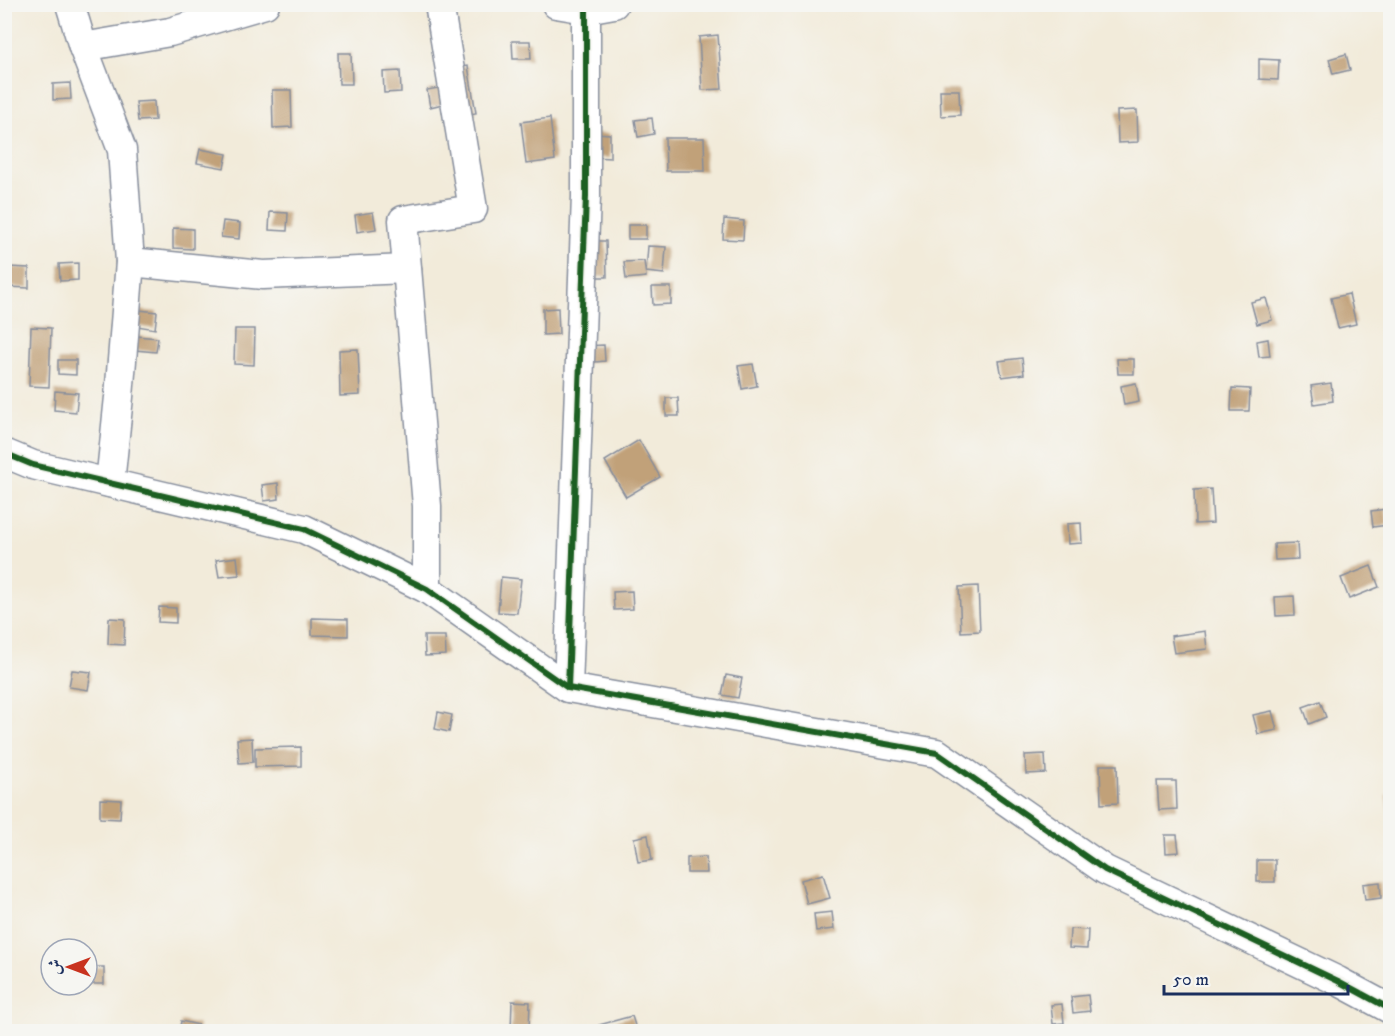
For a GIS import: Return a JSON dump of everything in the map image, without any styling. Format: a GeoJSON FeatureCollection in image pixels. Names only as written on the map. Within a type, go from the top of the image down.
{"type":"FeatureCollection","features":[{"type":"Feature","properties":{"kind":"street"},"geometry":{"type":"LineString","coordinates":[[70,4],[83,47],[122,150],[130,262],[110,483]]}},
{"type":"Feature","properties":{"kind":"street"},"geometry":{"type":"LineString","coordinates":[[83,47],[170,32],[265,4]]}},
{"type":"Feature","properties":{"kind":"street"},"geometry":{"type":"LineString","coordinates":[[427,589],[427,506],[403,220],[473,209],[439,4]]}},
{"type":"Feature","properties":{"kind":"street"},"geometry":{"type":"LineString","coordinates":[[556,4],[586,9],[614,4]]}},
{"type":"Feature","properties":{"kind":"street"},"geometry":{"type":"LineString","coordinates":[[568,688],[586,196],[586,9]]}},
{"type":"Feature","properties":{"kind":"street"},"geometry":{"type":"LineString","coordinates":[[130,262],[264,275],[407,269]]}},
{"type":"Feature","properties":{"kind":"street"},"geometry":{"type":"LineString","coordinates":[[4,453],[33,465],[304,529],[427,589],[568,688],[937,753],[1105,870],[1338,981],[1390,1010]]}},
{"type":"Feature","properties":{"kind":"building"},"geometry":{"type":"Polygon","coordinates":[[[718,35],[722,89],[702,90],[699,37],[718,35]]]}},
{"type":"Feature","properties":{"kind":"building"},"geometry":{"type":"Polygon","coordinates":[[[512,41],[530,41],[531,59],[513,59],[512,41]]]}},
{"type":"Feature","properties":{"kind":"building"},"geometry":{"type":"Polygon","coordinates":[[[338,53],[351,53],[352,84],[339,84],[338,53]]]}},
{"type":"Feature","properties":{"kind":"building"},"geometry":{"type":"Polygon","coordinates":[[[1346,54],[1350,70],[1333,74],[1329,59],[1346,54]]]}},
{"type":"Feature","properties":{"kind":"building"},"geometry":{"type":"Polygon","coordinates":[[[1259,59],[1279,60],[1278,80],[1259,79],[1259,59]]]}},
{"type":"Feature","properties":{"kind":"building"},"geometry":{"type":"Polygon","coordinates":[[[468,66],[476,113],[458,116],[451,69],[468,66]]]}},
{"type":"Feature","properties":{"kind":"building"},"geometry":{"type":"Polygon","coordinates":[[[400,71],[401,92],[384,93],[383,72],[400,71]]]}},
{"type":"Feature","properties":{"kind":"building"},"geometry":{"type":"Polygon","coordinates":[[[70,83],[71,99],[53,100],[53,84],[70,83]]]}},
{"type":"Feature","properties":{"kind":"building"},"geometry":{"type":"Polygon","coordinates":[[[444,87],[447,103],[430,107],[427,90],[444,87]]]}},
{"type":"Feature","properties":{"kind":"building"},"geometry":{"type":"Polygon","coordinates":[[[272,90],[291,90],[292,127],[273,128],[272,90]]]}},
{"type":"Feature","properties":{"kind":"building"},"geometry":{"type":"Polygon","coordinates":[[[940,90],[959,90],[960,115],[941,116],[940,90]]]}},
{"type":"Feature","properties":{"kind":"building"},"geometry":{"type":"Polygon","coordinates":[[[154,101],[155,120],[138,121],[136,102],[154,101]]]}},
{"type":"Feature","properties":{"kind":"building"},"geometry":{"type":"Polygon","coordinates":[[[1137,110],[1138,142],[1118,143],[1117,111],[1137,110]]]}},
{"type":"Feature","properties":{"kind":"building"},"geometry":{"type":"Polygon","coordinates":[[[550,118],[555,160],[526,164],[521,122],[550,118]]]}},
{"type":"Feature","properties":{"kind":"building"},"geometry":{"type":"Polygon","coordinates":[[[652,118],[654,134],[638,137],[635,120],[652,118]]]}},
{"type":"Feature","properties":{"kind":"building"},"geometry":{"type":"Polygon","coordinates":[[[595,133],[610,134],[610,158],[594,157],[595,133]]]}},
{"type":"Feature","properties":{"kind":"building"},"geometry":{"type":"Polygon","coordinates":[[[665,138],[704,138],[705,171],[666,171],[665,138]]]}},
{"type":"Feature","properties":{"kind":"building"},"geometry":{"type":"Polygon","coordinates":[[[200,149],[227,154],[224,168],[197,163],[200,149]]]}},
{"type":"Feature","properties":{"kind":"building"},"geometry":{"type":"Polygon","coordinates":[[[270,212],[288,213],[287,231],[269,230],[270,212]]]}},
{"type":"Feature","properties":{"kind":"building"},"geometry":{"type":"Polygon","coordinates":[[[373,212],[376,229],[357,232],[355,215],[373,212]]]}},
{"type":"Feature","properties":{"kind":"building"},"geometry":{"type":"Polygon","coordinates":[[[724,219],[744,221],[743,240],[723,239],[724,219]]]}},
{"type":"Feature","properties":{"kind":"building"},"geometry":{"type":"Polygon","coordinates":[[[223,221],[240,223],[239,239],[221,237],[223,221]]]}},
{"type":"Feature","properties":{"kind":"building"},"geometry":{"type":"Polygon","coordinates":[[[628,225],[646,225],[646,239],[628,239],[628,225]]]}},
{"type":"Feature","properties":{"kind":"building"},"geometry":{"type":"Polygon","coordinates":[[[173,228],[193,229],[193,249],[173,248],[173,228]]]}},
{"type":"Feature","properties":{"kind":"building"},"geometry":{"type":"Polygon","coordinates":[[[588,241],[606,241],[607,277],[589,277],[588,241]]]}},
{"type":"Feature","properties":{"kind":"building"},"geometry":{"type":"Polygon","coordinates":[[[648,246],[666,247],[664,274],[646,272],[648,246]]]}},
{"type":"Feature","properties":{"kind":"building"},"geometry":{"type":"Polygon","coordinates":[[[644,261],[646,277],[626,279],[624,262],[644,261]]]}},
{"type":"Feature","properties":{"kind":"building"},"geometry":{"type":"Polygon","coordinates":[[[78,263],[78,280],[60,281],[59,264],[78,263]]]}},
{"type":"Feature","properties":{"kind":"building"},"geometry":{"type":"Polygon","coordinates":[[[8,267],[29,268],[29,288],[8,287],[8,267]]]}},
{"type":"Feature","properties":{"kind":"building"},"geometry":{"type":"Polygon","coordinates":[[[652,287],[671,287],[671,304],[653,305],[652,287]]]}},
{"type":"Feature","properties":{"kind":"building"},"geometry":{"type":"Polygon","coordinates":[[[1349,294],[1356,324],[1338,328],[1331,298],[1349,294]]]}},
{"type":"Feature","properties":{"kind":"building"},"geometry":{"type":"Polygon","coordinates":[[[1266,298],[1272,320],[1257,324],[1251,302],[1266,298]]]}},
{"type":"Feature","properties":{"kind":"building"},"geometry":{"type":"Polygon","coordinates":[[[558,308],[559,334],[543,335],[543,309],[558,308]]]}},
{"type":"Feature","properties":{"kind":"building"},"geometry":{"type":"Polygon","coordinates":[[[139,310],[157,312],[155,329],[137,326],[139,310]]]}},
{"type":"Feature","properties":{"kind":"building"},"geometry":{"type":"Polygon","coordinates":[[[31,327],[51,328],[49,387],[29,386],[31,327]]]}},
{"type":"Feature","properties":{"kind":"building"},"geometry":{"type":"Polygon","coordinates":[[[235,329],[255,329],[254,365],[234,364],[235,329]]]}},
{"type":"Feature","properties":{"kind":"building"},"geometry":{"type":"Polygon","coordinates":[[[136,336],[158,338],[156,352],[135,350],[136,336]]]}},
{"type":"Feature","properties":{"kind":"building"},"geometry":{"type":"Polygon","coordinates":[[[1268,339],[1270,356],[1259,357],[1257,341],[1268,339]]]}},
{"type":"Feature","properties":{"kind":"building"},"geometry":{"type":"Polygon","coordinates":[[[604,345],[605,361],[585,363],[584,346],[604,345]]]}},
{"type":"Feature","properties":{"kind":"building"},"geometry":{"type":"Polygon","coordinates":[[[358,349],[360,395],[340,396],[339,350],[358,349]]]}},
{"type":"Feature","properties":{"kind":"building"},"geometry":{"type":"Polygon","coordinates":[[[1022,358],[1024,374],[1002,377],[999,361],[1022,358]]]}},
{"type":"Feature","properties":{"kind":"building"},"geometry":{"type":"Polygon","coordinates":[[[1117,359],[1134,359],[1134,374],[1118,374],[1117,359]]]}},
{"type":"Feature","properties":{"kind":"building"},"geometry":{"type":"Polygon","coordinates":[[[58,360],[76,360],[76,375],[58,374],[58,360]]]}},
{"type":"Feature","properties":{"kind":"building"},"geometry":{"type":"Polygon","coordinates":[[[753,364],[757,386],[742,389],[738,366],[753,364]]]}},
{"type":"Feature","properties":{"kind":"building"},"geometry":{"type":"Polygon","coordinates":[[[1136,383],[1139,402],[1124,405],[1121,386],[1136,383]]]}},
{"type":"Feature","properties":{"kind":"building"},"geometry":{"type":"Polygon","coordinates":[[[1331,383],[1333,401],[1314,404],[1311,386],[1331,383]]]}},
{"type":"Feature","properties":{"kind":"building"},"geometry":{"type":"Polygon","coordinates":[[[1232,388],[1250,389],[1249,411],[1231,411],[1232,388]]]}},
{"type":"Feature","properties":{"kind":"building"},"geometry":{"type":"Polygon","coordinates":[[[55,391],[78,393],[76,412],[54,410],[55,391]]]}},
{"type":"Feature","properties":{"kind":"building"},"geometry":{"type":"Polygon","coordinates":[[[666,398],[678,398],[679,416],[666,416],[666,398]]]}},
{"type":"Feature","properties":{"kind":"building"},"geometry":{"type":"Polygon","coordinates":[[[639,440],[660,477],[626,497],[605,461],[639,440]]]}},
{"type":"Feature","properties":{"kind":"building"},"geometry":{"type":"Polygon","coordinates":[[[278,483],[279,499],[264,501],[262,485],[278,483]]]}},
{"type":"Feature","properties":{"kind":"building"},"geometry":{"type":"Polygon","coordinates":[[[1211,489],[1213,523],[1195,524],[1194,490],[1211,489]]]}},
{"type":"Feature","properties":{"kind":"building"},"geometry":{"type":"Polygon","coordinates":[[[1386,509],[1388,525],[1373,527],[1371,511],[1386,509]]]}},
{"type":"Feature","properties":{"kind":"building"},"geometry":{"type":"Polygon","coordinates":[[[1081,523],[1082,543],[1068,544],[1067,524],[1081,523]]]}},
{"type":"Feature","properties":{"kind":"building"},"geometry":{"type":"Polygon","coordinates":[[[1297,543],[1298,559],[1275,560],[1274,544],[1297,543]]]}},
{"type":"Feature","properties":{"kind":"building"},"geometry":{"type":"Polygon","coordinates":[[[237,557],[239,575],[219,577],[216,560],[237,557]]]}},
{"type":"Feature","properties":{"kind":"building"},"geometry":{"type":"Polygon","coordinates":[[[1371,566],[1379,587],[1349,599],[1341,578],[1371,566]]]}},
{"type":"Feature","properties":{"kind":"building"},"geometry":{"type":"Polygon","coordinates":[[[501,577],[521,579],[517,613],[498,612],[501,577]]]}},
{"type":"Feature","properties":{"kind":"building"},"geometry":{"type":"Polygon","coordinates":[[[978,586],[980,631],[961,632],[959,587],[978,586]]]}},
{"type":"Feature","properties":{"kind":"building"},"geometry":{"type":"Polygon","coordinates":[[[632,591],[633,609],[614,610],[613,592],[632,591]]]}},
{"type":"Feature","properties":{"kind":"building"},"geometry":{"type":"Polygon","coordinates":[[[1294,596],[1295,615],[1276,616],[1275,597],[1294,596]]]}},
{"type":"Feature","properties":{"kind":"building"},"geometry":{"type":"Polygon","coordinates":[[[159,607],[176,608],[176,623],[158,622],[159,607]]]}},
{"type":"Feature","properties":{"kind":"building"},"geometry":{"type":"Polygon","coordinates":[[[109,618],[125,619],[124,645],[108,644],[109,618]]]}},
{"type":"Feature","properties":{"kind":"building"},"geometry":{"type":"Polygon","coordinates":[[[312,618],[348,619],[348,636],[312,635],[312,618]]]}},
{"type":"Feature","properties":{"kind":"building"},"geometry":{"type":"Polygon","coordinates":[[[1205,631],[1207,649],[1174,653],[1171,636],[1205,631]]]}},
{"type":"Feature","properties":{"kind":"building"},"geometry":{"type":"Polygon","coordinates":[[[424,636],[445,636],[446,655],[425,656],[424,636]]]}},
{"type":"Feature","properties":{"kind":"building"},"geometry":{"type":"Polygon","coordinates":[[[72,670],[91,672],[88,690],[69,687],[72,670]]]}},
{"type":"Feature","properties":{"kind":"building"},"geometry":{"type":"Polygon","coordinates":[[[726,675],[742,678],[738,698],[722,695],[726,675]]]}},
{"type":"Feature","properties":{"kind":"building"},"geometry":{"type":"Polygon","coordinates":[[[1320,701],[1326,717],[1309,724],[1303,707],[1320,701]]]}},
{"type":"Feature","properties":{"kind":"building"},"geometry":{"type":"Polygon","coordinates":[[[1272,711],[1277,730],[1258,734],[1253,715],[1272,711]]]}},
{"type":"Feature","properties":{"kind":"building"},"geometry":{"type":"Polygon","coordinates":[[[438,712],[452,715],[449,732],[435,729],[438,712]]]}},
{"type":"Feature","properties":{"kind":"building"},"geometry":{"type":"Polygon","coordinates":[[[252,738],[253,762],[239,763],[237,739],[252,738]]]}},
{"type":"Feature","properties":{"kind":"building"},"geometry":{"type":"Polygon","coordinates":[[[301,747],[301,766],[255,767],[255,748],[301,747]]]}},
{"type":"Feature","properties":{"kind":"building"},"geometry":{"type":"Polygon","coordinates":[[[1045,754],[1046,773],[1026,774],[1025,755],[1045,754]]]}},
{"type":"Feature","properties":{"kind":"building"},"geometry":{"type":"Polygon","coordinates":[[[1100,765],[1117,765],[1118,803],[1101,804],[1100,765]]]}},
{"type":"Feature","properties":{"kind":"building"},"geometry":{"type":"Polygon","coordinates":[[[1157,781],[1176,781],[1177,809],[1159,810],[1157,781]]]}},
{"type":"Feature","properties":{"kind":"building"},"geometry":{"type":"Polygon","coordinates":[[[1390,794],[1390,814],[1389,815],[1386,795],[1390,794]]]}},
{"type":"Feature","properties":{"kind":"building"},"geometry":{"type":"Polygon","coordinates":[[[100,799],[121,800],[120,819],[100,818],[100,799]]]}},
{"type":"Feature","properties":{"kind":"building"},"geometry":{"type":"Polygon","coordinates":[[[648,835],[652,860],[638,862],[634,838],[648,835]]]}},
{"type":"Feature","properties":{"kind":"building"},"geometry":{"type":"Polygon","coordinates":[[[1165,835],[1177,835],[1179,852],[1166,853],[1165,835]]]}},
{"type":"Feature","properties":{"kind":"building"},"geometry":{"type":"Polygon","coordinates":[[[706,857],[707,873],[687,873],[687,858],[706,857]]]}},
{"type":"Feature","properties":{"kind":"building"},"geometry":{"type":"Polygon","coordinates":[[[1257,860],[1275,860],[1275,882],[1257,882],[1257,860]]]}},
{"type":"Feature","properties":{"kind":"building"},"geometry":{"type":"Polygon","coordinates":[[[823,874],[830,898],[807,904],[801,880],[823,874]]]}},
{"type":"Feature","properties":{"kind":"building"},"geometry":{"type":"Polygon","coordinates":[[[1380,882],[1381,898],[1365,900],[1363,884],[1380,882]]]}},
{"type":"Feature","properties":{"kind":"building"},"geometry":{"type":"Polygon","coordinates":[[[832,912],[834,929],[816,931],[814,914],[832,912]]]}},
{"type":"Feature","properties":{"kind":"building"},"geometry":{"type":"Polygon","coordinates":[[[1070,929],[1088,930],[1087,949],[1069,948],[1070,929]]]}},
{"type":"Feature","properties":{"kind":"building"},"geometry":{"type":"Polygon","coordinates":[[[99,967],[104,967],[104,984],[99,984],[99,967]]]}},
{"type":"Feature","properties":{"kind":"building"},"geometry":{"type":"Polygon","coordinates":[[[1088,995],[1090,1011],[1073,1013],[1071,997],[1088,995]]]}},
{"type":"Feature","properties":{"kind":"building"},"geometry":{"type":"Polygon","coordinates":[[[512,1001],[530,1002],[529,1031],[511,1030],[512,1001]]]}},
{"type":"Feature","properties":{"kind":"building"},"geometry":{"type":"Polygon","coordinates":[[[1062,1004],[1064,1023],[1053,1024],[1051,1005],[1062,1004]]]}},
{"type":"Feature","properties":{"kind":"building"},"geometry":{"type":"Polygon","coordinates":[[[632,1016],[637,1032],[600,1032],[599,1025],[632,1016]]]}},
{"type":"Feature","properties":{"kind":"building"},"geometry":{"type":"Polygon","coordinates":[[[181,1021],[199,1025],[198,1032],[179,1032],[181,1021]]]}},
{"type":"Feature","properties":{"kind":"cycle path"},"geometry":{"type":"LineString","coordinates":[[568,688],[586,196],[586,9]]}},
{"type":"Feature","properties":{"kind":"cycle path"},"geometry":{"type":"LineString","coordinates":[[4,453],[33,465],[304,529],[427,589],[568,688],[937,753],[1105,870],[1338,981],[1390,1009]]}}]}
